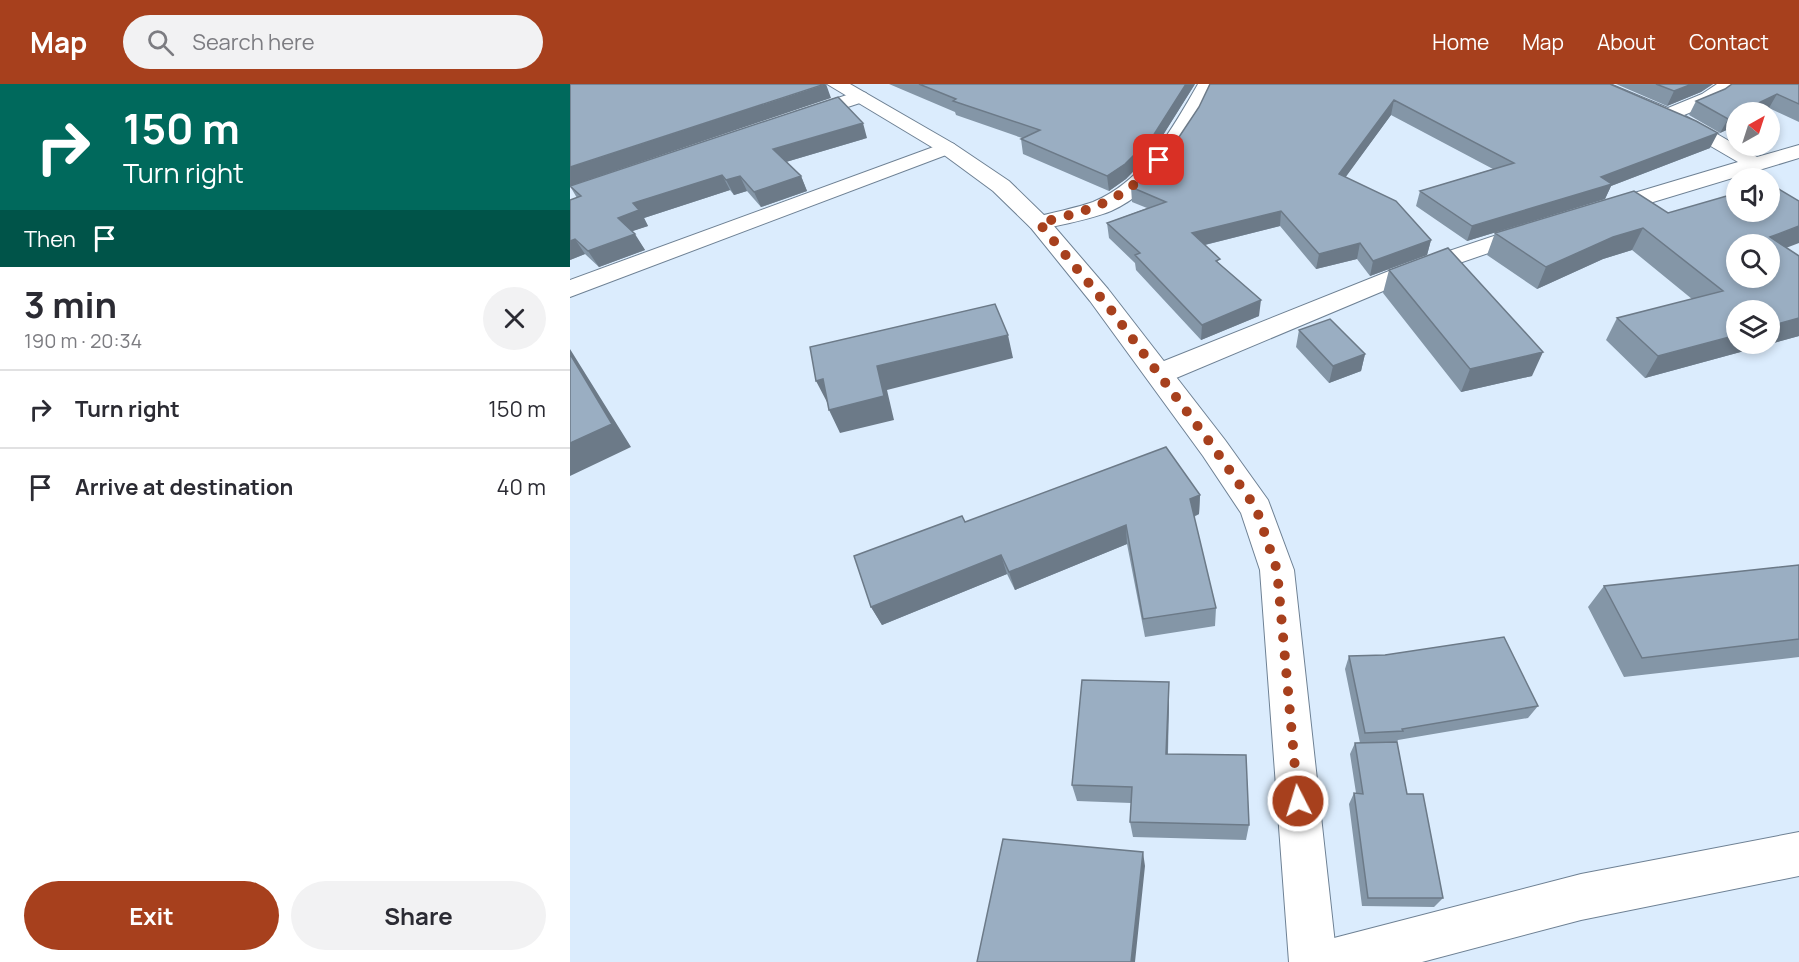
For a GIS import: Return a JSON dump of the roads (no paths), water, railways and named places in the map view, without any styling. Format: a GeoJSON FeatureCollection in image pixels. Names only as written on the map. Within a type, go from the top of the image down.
{"type":"FeatureCollection","features":[{"type":"Feature","properties":{"kind":"street"},"geometry":{"type":"LineString","coordinates":[[1039,223],[1088,211],[1120,197],[1137,184],[1174,142],[1207,84]]}},
{"type":"Feature","properties":{"kind":"street"},"geometry":{"type":"LineString","coordinates":[[1594,84],[1666,114],[1754,164]]}},
{"type":"Feature","properties":{"kind":"street"},"geometry":{"type":"LineString","coordinates":[[1666,114],[1709,98],[1730,84]]}},
{"type":"Feature","properties":{"kind":"street"},"geometry":{"type":"LineString","coordinates":[[781,123],[847,91],[947,147],[1001,186],[1039,223],[1099,294],[1256,508],[1277,570],[1313,962]]}},
{"type":"Feature","properties":{"kind":"street"},"geometry":{"type":"LineString","coordinates":[[570,290],[947,147]]}},
{"type":"Feature","properties":{"kind":"street"},"geometry":{"type":"LineString","coordinates":[[1159,374],[1398,276],[1566,220],[1799,151]]}},
{"type":"Feature","properties":{"kind":"street"},"geometry":{"type":"LineString","coordinates":[[1334,962],[1581,897],[1799,854]]}}]}
